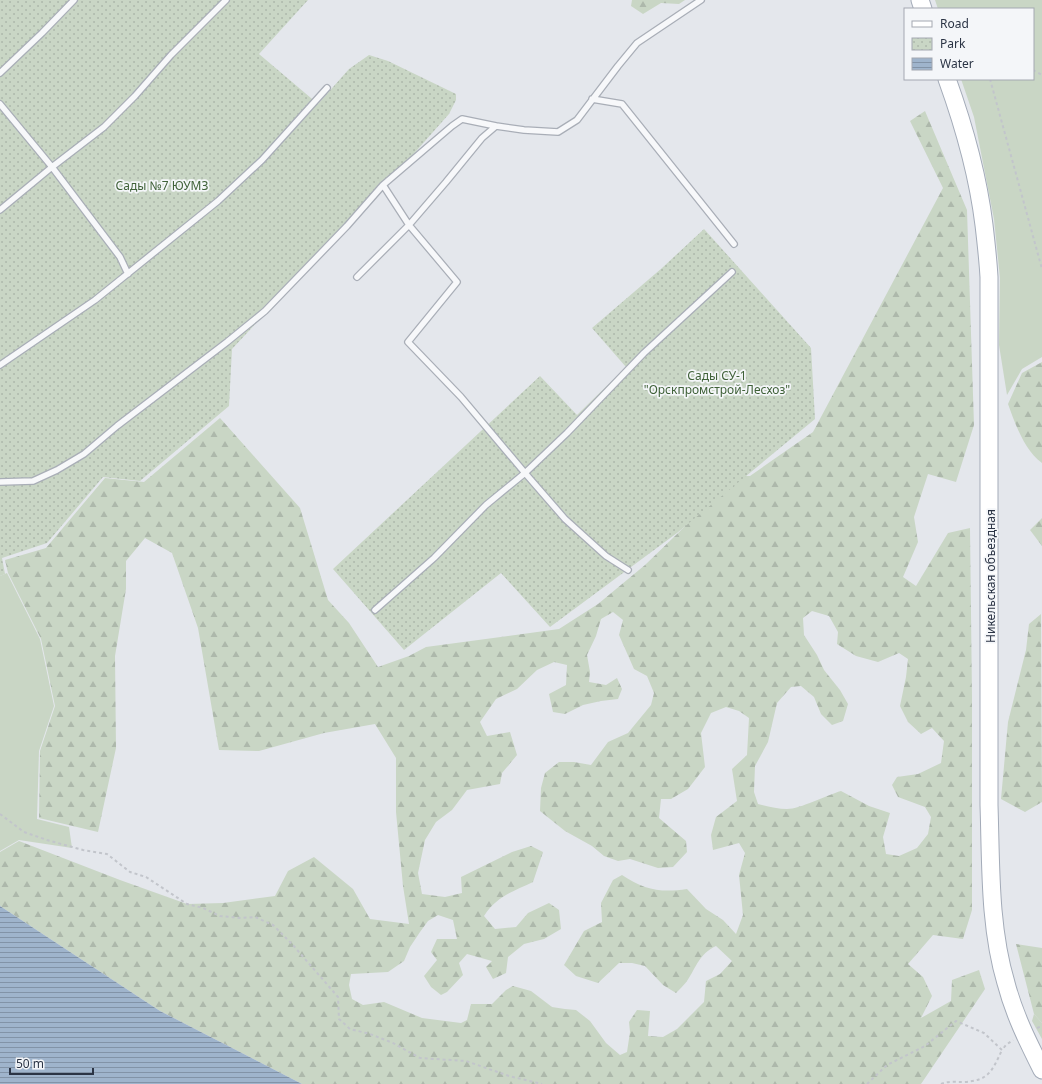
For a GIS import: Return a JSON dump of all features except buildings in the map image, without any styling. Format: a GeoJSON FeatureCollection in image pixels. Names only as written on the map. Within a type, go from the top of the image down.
{"type":"FeatureCollection","features":[{"type":"Feature","properties":{"kind":"main road","name":"Никельская объездная"},"geometry":{"type":"LineString","coordinates":[[947,80],[960,114],[974,170],[984,224],[990,277],[988,805],[995,929],[1005,982],[1025,1034],[1042,1070]]}},
{"type":"Feature","properties":{"kind":"lane"},"geometry":{"type":"LineString","coordinates":[[0,73],[74,0]]}},
{"type":"Feature","properties":{"kind":"lane"},"geometry":{"type":"LineString","coordinates":[[0,210],[104,127],[135,96],[171,55],[226,0]]}},
{"type":"Feature","properties":{"kind":"lane"},"geometry":{"type":"LineString","coordinates":[[0,482],[33,481],[57,470],[84,454],[124,421],[227,342],[265,311],[348,226],[383,185],[462,119],[524,130],[558,132],[577,120],[592,99],[638,43],[701,0]]}},
{"type":"Feature","properties":{"kind":"lane"},"geometry":{"type":"LineString","coordinates":[[0,365],[75,315],[128,274],[228,191],[271,150],[327,88]]}},
{"type":"Feature","properties":{"kind":"lane"},"geometry":{"type":"LineString","coordinates":[[592,99],[622,104],[734,244]]}},
{"type":"Feature","properties":{"kind":"lane"},"geometry":{"type":"LineString","coordinates":[[0,104],[52,167],[120,257],[128,274]]}},
{"type":"Feature","properties":{"kind":"lane"},"geometry":{"type":"LineString","coordinates":[[356,277],[408,225],[482,138],[496,126]]}},
{"type":"Feature","properties":{"kind":"lane"},"geometry":{"type":"LineString","coordinates":[[383,185],[408,225],[457,282],[408,342],[461,397],[565,519],[606,556],[628,570]]}},
{"type":"Feature","properties":{"kind":"lane"},"geometry":{"type":"LineString","coordinates":[[375,610],[434,558],[486,505],[525,473],[567,433],[644,353],[732,272]]}},
{"type":"Feature","properties":{"kind":"path"},"geometry":{"type":"LineString","coordinates":[[990,80],[1042,269]]}},
{"type":"Feature","properties":{"kind":"path"},"geometry":{"type":"LineString","coordinates":[[0,814],[24,832],[32,835],[83,850],[107,854],[130,872],[146,877],[188,904],[203,908],[220,916],[241,918],[255,917],[273,925],[292,944],[338,997],[339,1019],[350,1029],[370,1034],[393,1043],[420,1058],[466,1061],[509,1076],[542,1084]]}},
{"type":"Feature","properties":{"kind":"path"},"geometry":{"type":"LineString","coordinates":[[867,1084],[887,1066],[925,1046],[956,1021],[984,1033],[1002,1050]]}},
{"type":"Feature","properties":{"kind":"path"},"geometry":{"type":"LineString","coordinates":[[941,1084],[946,1082],[971,1082],[983,1078],[992,1071],[1006,1045],[1012,1040],[1025,1034]]}},
{"type":"Feature","properties":{"kind":"green space","name":"Сады №7 ЮУМЗ"},"geometry":{"type":"Polygon","coordinates":[[[0,0],[308,0],[259,54],[318,104],[349,69],[369,55],[388,61],[456,94],[456,100],[449,114],[402,167],[232,349],[229,406],[140,481],[103,477],[47,543],[2,558],[5,574],[0,576],[0,0]]]}},
{"type":"Feature","properties":{"kind":"green space"},"geometry":{"type":"Polygon","coordinates":[[[632,0],[685,0],[679,4],[661,3],[643,14],[631,6],[632,0]]]}},
{"type":"Feature","properties":{"kind":"green space"},"geometry":{"type":"Polygon","coordinates":[[[935,0],[1042,0],[1042,357],[1022,369],[1007,395],[999,345],[1000,278],[994,219],[974,117],[961,80],[1034,80],[1034,8],[938,8],[935,0]]]}},
{"type":"Feature","properties":{"kind":"green space"},"geometry":{"type":"Polygon","coordinates":[[[925,111],[967,210],[974,425],[956,482],[928,474],[914,517],[918,542],[903,577],[916,586],[948,533],[970,528],[972,910],[963,939],[933,935],[908,964],[923,977],[932,996],[921,1018],[951,1001],[952,980],[979,970],[985,989],[921,1084],[302,1084],[160,1011],[0,906],[0,852],[19,841],[187,904],[223,903],[275,896],[288,871],[314,857],[353,889],[370,919],[409,924],[403,886],[396,812],[396,758],[375,724],[324,733],[259,751],[219,750],[198,628],[172,553],[145,538],[126,561],[126,589],[115,656],[116,748],[98,832],[39,818],[40,751],[55,706],[41,639],[8,573],[5,560],[46,548],[105,478],[144,482],[220,418],[300,508],[328,600],[349,623],[378,667],[409,656],[426,647],[559,629],[598,604],[645,565],[737,476],[750,476],[813,432],[943,188],[910,121],[925,111]],[[812,611],[803,618],[804,635],[817,655],[824,670],[840,690],[848,704],[843,721],[832,725],[821,714],[814,697],[801,686],[791,687],[777,703],[768,742],[755,766],[754,792],[758,804],[787,809],[806,804],[841,791],[869,806],[890,813],[883,837],[886,854],[899,856],[917,848],[928,834],[931,817],[925,807],[898,797],[892,785],[897,777],[918,774],[941,763],[944,741],[932,728],[921,734],[908,722],[900,706],[908,659],[899,653],[878,662],[856,656],[837,644],[838,632],[829,616],[812,611]],[[613,612],[601,619],[596,636],[587,655],[590,672],[589,682],[606,685],[617,678],[622,689],[618,699],[583,705],[565,714],[553,712],[549,694],[566,685],[567,665],[554,662],[537,670],[517,689],[496,699],[480,722],[487,736],[510,732],[517,755],[502,773],[500,784],[467,790],[452,810],[436,822],[425,840],[418,873],[422,894],[445,897],[462,893],[461,877],[512,852],[531,846],[543,852],[533,882],[500,899],[484,916],[495,929],[516,927],[528,913],[549,903],[559,910],[561,929],[544,939],[524,944],[508,957],[506,973],[493,979],[486,967],[492,961],[467,954],[459,963],[463,975],[447,992],[441,995],[431,987],[424,976],[437,960],[431,952],[437,939],[457,939],[453,920],[438,915],[428,921],[410,947],[404,961],[388,972],[351,974],[349,985],[352,999],[363,1005],[384,1002],[422,1018],[461,1023],[467,1020],[471,1004],[492,1004],[506,990],[513,986],[531,991],[552,1007],[576,1010],[590,1021],[606,1043],[620,1055],[627,1052],[630,1032],[629,1022],[637,1010],[650,1011],[648,1036],[663,1037],[677,1029],[704,1002],[706,981],[720,974],[732,961],[716,946],[710,949],[702,957],[687,981],[676,993],[663,985],[645,966],[632,963],[619,963],[598,983],[576,976],[564,965],[584,931],[602,922],[601,903],[613,880],[622,875],[638,884],[653,889],[669,891],[687,889],[706,909],[723,920],[736,934],[743,915],[739,875],[745,853],[739,843],[713,850],[711,835],[716,817],[737,801],[732,769],[747,755],[749,718],[739,711],[726,707],[711,713],[701,733],[705,767],[688,789],[671,799],[661,799],[659,818],[686,841],[687,852],[673,867],[658,868],[630,859],[618,861],[604,856],[592,846],[565,831],[540,811],[541,788],[545,773],[559,762],[574,762],[591,765],[608,742],[628,733],[651,705],[654,693],[647,676],[634,669],[619,635],[623,620],[613,612]]]}},
{"type":"Feature","properties":{"kind":"green space","name":"Сады СУ-1 \"Орскпромстрой-Лесхоз\""},"geometry":{"type":"Polygon","coordinates":[[[704,229],[811,348],[815,419],[677,533],[550,627],[501,573],[404,650],[333,569],[540,376],[577,415],[626,367],[592,328],[662,268],[704,229]]]}},
{"type":"Feature","properties":{"kind":"green space"},"geometry":{"type":"Polygon","coordinates":[[[1042,362],[1042,463],[1025,444],[1008,404],[1022,373],[1042,362]]]}},
{"type":"Feature","properties":{"kind":"green space"},"geometry":{"type":"Polygon","coordinates":[[[1042,518],[1042,546],[1030,530],[1042,518]]]}},
{"type":"Feature","properties":{"kind":"green space"},"geometry":{"type":"Polygon","coordinates":[[[7,573],[40,639],[54,706],[39,751],[37,819],[69,827],[72,848],[19,840],[0,851],[0,576],[7,573]]]}},
{"type":"Feature","properties":{"kind":"green space"},"geometry":{"type":"Polygon","coordinates":[[[1041,614],[1042,802],[1025,812],[1001,799],[1008,722],[1026,650],[1029,624],[1041,614]]]}},
{"type":"Feature","properties":{"kind":"green space"},"geometry":{"type":"Polygon","coordinates":[[[1016,944],[1042,948],[1042,1023],[1034,1014],[1016,944]]]}},
{"type":"Feature","properties":{"kind":"green space"},"geometry":{"type":"Polygon","coordinates":[[[1034,1014],[1042,1023],[1042,1039],[1032,1021],[1034,1014]]]}},
{"type":"Feature","properties":{"kind":"water"},"geometry":{"type":"Polygon","coordinates":[[[0,906],[160,1011],[302,1084],[0,1084],[0,906]]]}}]}
